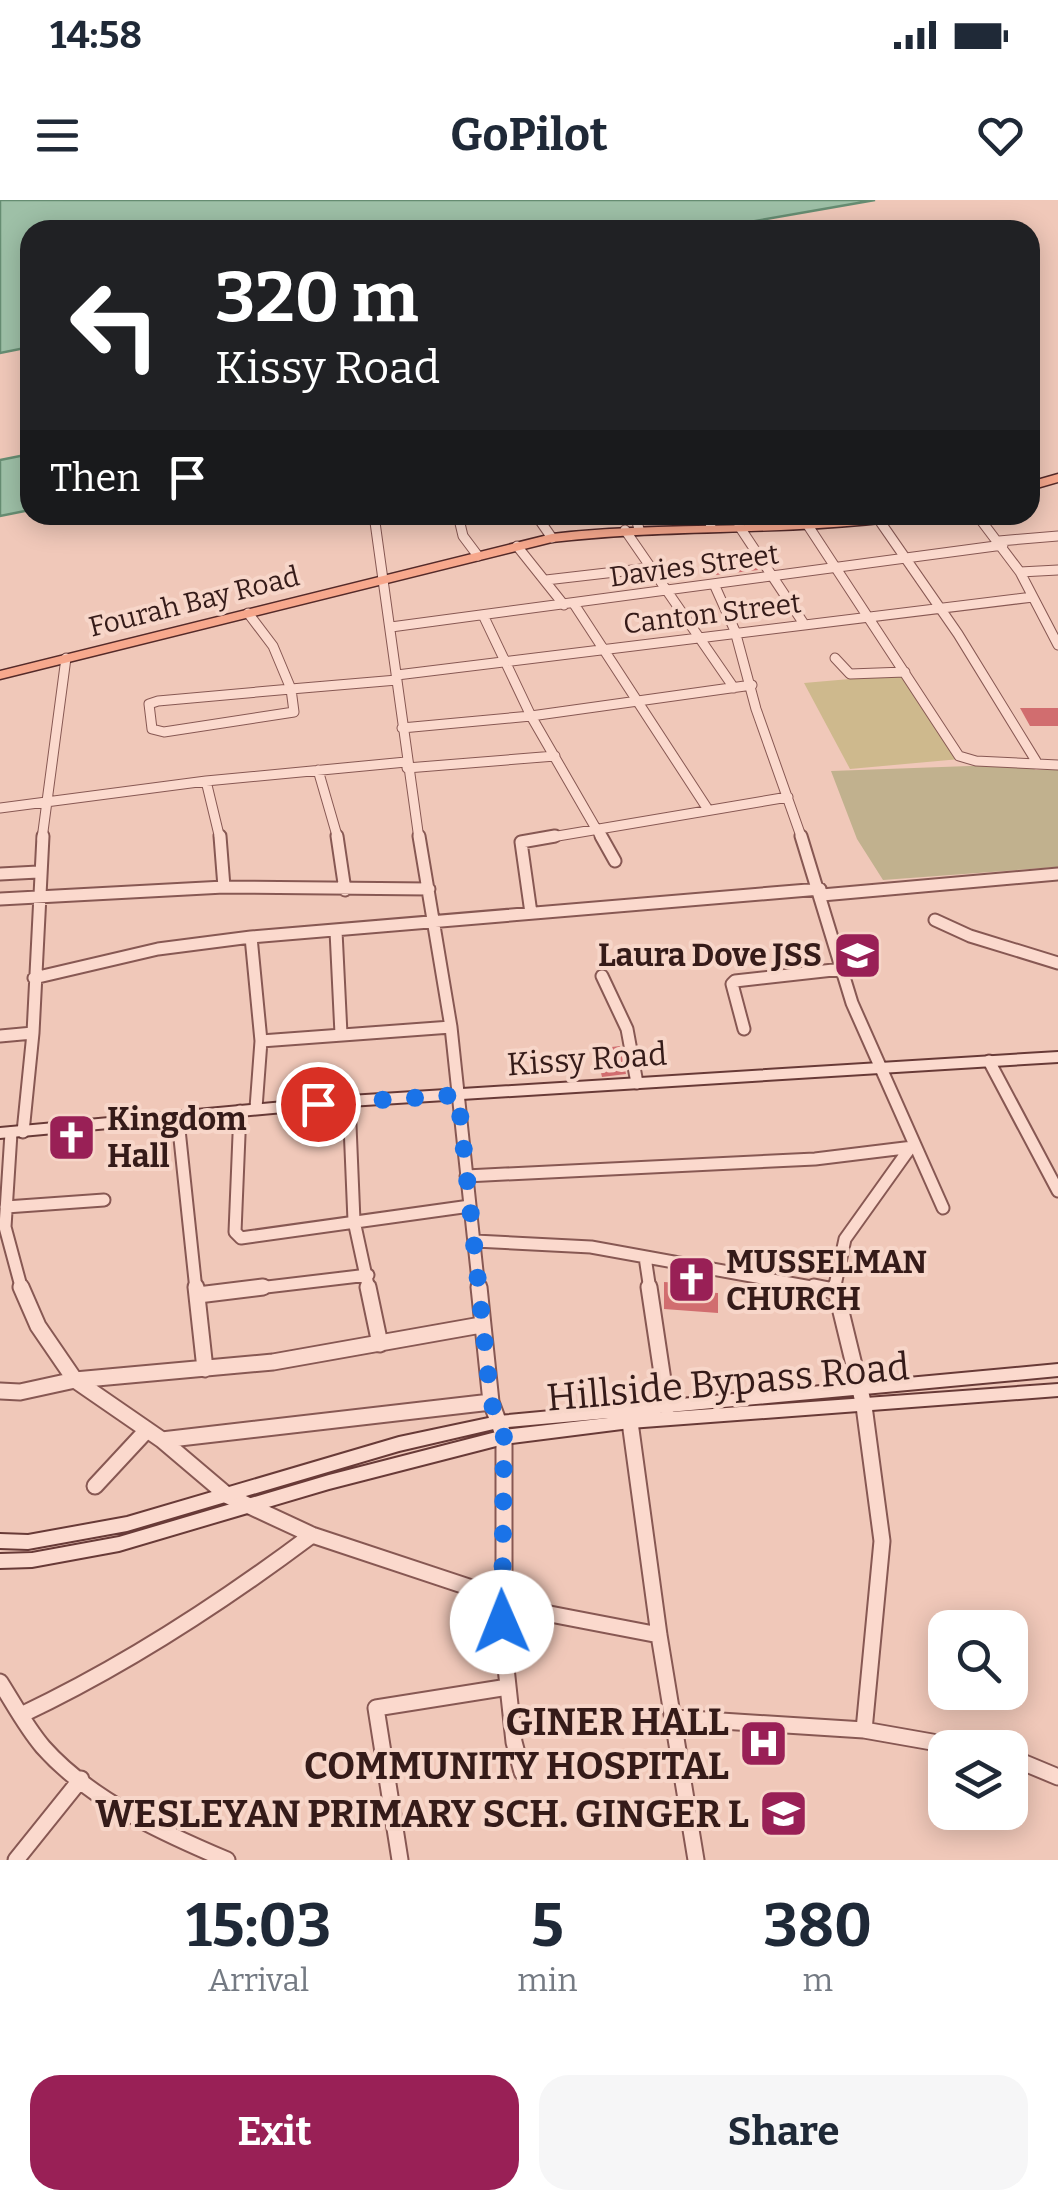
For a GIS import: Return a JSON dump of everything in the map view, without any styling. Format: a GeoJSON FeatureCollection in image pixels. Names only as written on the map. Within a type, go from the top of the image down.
{"type":"FeatureCollection","features":[{"type":"Feature","properties":{"kind":"main road","name":"Fourah Bay Road"},"geometry":{"type":"LineString","coordinates":[[0,672],[327,590],[552,538],[633,525]]}},
{"type":"Feature","properties":{"kind":"main road","name":"Fourah Bay Road"},"geometry":{"type":"LineString","coordinates":[[732,525],[773,525]]}},
{"type":"Feature","properties":{"kind":"main road","name":"Fourah Bay Road"},"geometry":{"type":"LineString","coordinates":[[0,672],[248,613],[327,590]]}},
{"type":"Feature","properties":{"kind":"street"},"geometry":{"type":"LineString","coordinates":[[375,525],[407,765],[451,1027],[491,1402],[501,1429],[502,1595],[514,1742],[522,1772]]}},
{"type":"Feature","properties":{"kind":"street"},"geometry":{"type":"LineString","coordinates":[[460,525],[462,536],[478,556]]}},
{"type":"Feature","properties":{"kind":"street"},"geometry":{"type":"LineString","coordinates":[[543,525],[552,538]]}},
{"type":"Feature","properties":{"kind":"street"},"geometry":{"type":"LineString","coordinates":[[633,525],[650,568],[734,688]]}},
{"type":"Feature","properties":{"kind":"street"},"geometry":{"type":"LineString","coordinates":[[809,525],[960,756],[976,761],[1058,765]]}},
{"type":"Feature","properties":{"kind":"street"},"geometry":{"type":"LineString","coordinates":[[883,525],[1036,761]]}},
{"type":"Feature","properties":{"kind":"street"},"geometry":{"type":"LineString","coordinates":[[986,525],[1020,572],[1058,646]]}},
{"type":"Feature","properties":{"kind":"street"},"geometry":{"type":"LineString","coordinates":[[738,526],[804,624]]}},
{"type":"Feature","properties":{"kind":"street","name":"Davies Street"},"geometry":{"type":"LineString","coordinates":[[391,627],[1058,536]]}},
{"type":"Feature","properties":{"kind":"street"},"geometry":{"type":"LineString","coordinates":[[517,546],[605,649],[707,808]]}},
{"type":"Feature","properties":{"kind":"street"},"geometry":{"type":"LineString","coordinates":[[546,580],[650,568]]}},
{"type":"Feature","properties":{"kind":"street"},"geometry":{"type":"LineString","coordinates":[[1020,572],[1058,570]]}},
{"type":"Feature","properties":{"kind":"street"},"geometry":{"type":"LineString","coordinates":[[714,584],[735,632],[756,709],[821,892],[865,1037],[943,1208]]}},
{"type":"Feature","properties":{"kind":"street","name":"Canton Street"},"geometry":{"type":"LineString","coordinates":[[289,690],[294,712],[164,732],[152,729],[152,702],[397,678],[1033,597]]}},
{"type":"Feature","properties":{"kind":"street"},"geometry":{"type":"LineString","coordinates":[[248,613],[275,647],[289,690]]}},
{"type":"Feature","properties":{"kind":"street"},"geometry":{"type":"LineString","coordinates":[[484,617],[531,716],[615,862]]}},
{"type":"Feature","properties":{"kind":"street"},"geometry":{"type":"LineString","coordinates":[[66,658],[38,872],[34,1033],[11,1133],[2,1228],[38,1326],[75,1380],[162,1440],[228,1496],[312,1536],[502,1595],[550,1614],[658,1635]]}},
{"type":"Feature","properties":{"kind":"street"},"geometry":{"type":"LineString","coordinates":[[835,658],[850,674],[905,672]]}},
{"type":"Feature","properties":{"kind":"street"},"geometry":{"type":"LineString","coordinates":[[402,728],[531,716],[752,685]]}},
{"type":"Feature","properties":{"kind":"street"},"geometry":{"type":"LineString","coordinates":[[0,808],[318,770],[555,756]]}},
{"type":"Feature","properties":{"kind":"street"},"geometry":{"type":"LineString","coordinates":[[318,770],[343,856],[346,890]]}},
{"type":"Feature","properties":{"kind":"street"},"geometry":{"type":"LineString","coordinates":[[206,781],[219,829],[224,887]]}},
{"type":"Feature","properties":{"kind":"street"},"geometry":{"type":"LineString","coordinates":[[531,913],[521,842],[788,797]]}},
{"type":"Feature","properties":{"kind":"street"},"geometry":{"type":"LineString","coordinates":[[0,874],[38,872]]}},
{"type":"Feature","properties":{"kind":"street"},"geometry":{"type":"LineString","coordinates":[[34,978],[158,949],[251,937],[1058,874]]}},
{"type":"Feature","properties":{"kind":"street"},"geometry":{"type":"LineString","coordinates":[[0,899],[224,887],[428,890]]}},
{"type":"Feature","properties":{"kind":"street"},"geometry":{"type":"LineString","coordinates":[[934,920],[970,936],[1058,963]]}},
{"type":"Feature","properties":{"kind":"street"},"geometry":{"type":"LineString","coordinates":[[336,931],[341,1034]]}},
{"type":"Feature","properties":{"kind":"street"},"geometry":{"type":"LineString","coordinates":[[251,937],[261,1042],[248,1110],[235,1232],[241,1238],[254,1240],[354,1221],[470,1206]]}},
{"type":"Feature","properties":{"kind":"street"},"geometry":{"type":"LineString","coordinates":[[744,1030],[732,984],[735,981],[842,969]]}},
{"type":"Feature","properties":{"kind":"street"},"geometry":{"type":"LineString","coordinates":[[602,976],[626,1030],[637,1083]]}},
{"type":"Feature","properties":{"kind":"street"},"geometry":{"type":"LineString","coordinates":[[261,1042],[451,1027]]}},
{"type":"Feature","properties":{"kind":"street"},"geometry":{"type":"LineString","coordinates":[[0,1036],[34,1033]]}},
{"type":"Feature","properties":{"kind":"street","name":"Kissy Road"},"geometry":{"type":"LineString","coordinates":[[11,1133],[349,1102],[1058,1056]]}},
{"type":"Feature","properties":{"kind":"street"},"geometry":{"type":"LineString","coordinates":[[989,1061],[1058,1191]]}},
{"type":"Feature","properties":{"kind":"street"},"geometry":{"type":"LineString","coordinates":[[349,1102],[354,1221],[380,1344]]}},
{"type":"Feature","properties":{"kind":"street"},"geometry":{"type":"LineString","coordinates":[[178,1120],[205,1369]]}},
{"type":"Feature","properties":{"kind":"street"},"geometry":{"type":"LineString","coordinates":[[466,1176],[815,1159],[913,1147]]}},
{"type":"Feature","properties":{"kind":"street"},"geometry":{"type":"LineString","coordinates":[[864,1730],[883,1557],[862,1398],[834,1291],[845,1239],[913,1147]]}},
{"type":"Feature","properties":{"kind":"street"},"geometry":{"type":"LineString","coordinates":[[6,1207],[104,1200]]}},
{"type":"Feature","properties":{"kind":"street"},"geometry":{"type":"LineString","coordinates":[[475,1241],[549,1242],[834,1291]]}},
{"type":"Feature","properties":{"kind":"street"},"geometry":{"type":"LineString","coordinates":[[644,1257],[666,1407]]}},
{"type":"Feature","properties":{"kind":"street"},"geometry":{"type":"LineString","coordinates":[[198,1295],[368,1275]]}},
{"type":"Feature","properties":{"kind":"street"},"geometry":{"type":"LineString","coordinates":[[0,1392],[20,1392],[75,1380],[205,1369],[481,1325]]}},
{"type":"Feature","properties":{"kind":"street","name":"Hillside Bypass Road"},"geometry":{"type":"LineString","coordinates":[[0,1561],[32,1560],[120,1544],[501,1429],[630,1422],[862,1398],[1058,1370]]}},
{"type":"Feature","properties":{"kind":"street","name":"Hillside Bypass Road"},"geometry":{"type":"LineString","coordinates":[[0,1541],[74,1535],[228,1496],[399,1444],[501,1429],[666,1407],[1058,1390]]}},
{"type":"Feature","properties":{"kind":"street"},"geometry":{"type":"LineString","coordinates":[[162,1440],[491,1402]]}},
{"type":"Feature","properties":{"kind":"street"},"geometry":{"type":"LineString","coordinates":[[630,1422],[658,1635],[696,1860]]}},
{"type":"Feature","properties":{"kind":"street"},"geometry":{"type":"LineString","coordinates":[[95,1486],[147,1430]]}},
{"type":"Feature","properties":{"kind":"street"},"geometry":{"type":"LineString","coordinates":[[22,1715],[116,1669],[178,1632],[312,1536]]}},
{"type":"Feature","properties":{"kind":"street"},"geometry":{"type":"LineString","coordinates":[[0,1682],[49,1753],[81,1779],[167,1832],[227,1860]]}},
{"type":"Feature","properties":{"kind":"street"},"geometry":{"type":"LineString","coordinates":[[400,1860],[376,1708],[508,1687]]}},
{"type":"Feature","properties":{"kind":"street"},"geometry":{"type":"LineString","coordinates":[[675,1718],[864,1730],[928,1741]]}},
{"type":"Feature","properties":{"kind":"street"},"geometry":{"type":"LineString","coordinates":[[1028,1764],[1058,1777]]}},
{"type":"Feature","properties":{"kind":"street"},"geometry":{"type":"LineString","coordinates":[[16,1860],[81,1779]]}},
{"type":"Feature","properties":{"kind":"shaded area"},"geometry":{"type":"Polygon","coordinates":[[[0,200],[875,200],[761,220],[20,220],[20,349],[0,353],[0,200]]]}},
{"type":"Feature","properties":{"kind":"shaded area"},"geometry":{"type":"Polygon","coordinates":[[[20,456],[20,512],[0,516],[0,460],[20,456]]]}},
{"type":"Feature","properties":{"kind":"shaded area"},"geometry":{"type":"Polygon","coordinates":[[[907,674],[960,759],[850,769],[804,683],[907,674]]]}},
{"type":"Feature","properties":{"kind":"shaded area"},"geometry":{"type":"Polygon","coordinates":[[[1024,764],[1036,770],[1058,769],[1058,867],[883,880],[857,839],[831,771],[1024,764]]]}},
{"type":"Feature","properties":{"kind":"building"},"geometry":{"type":"Polygon","coordinates":[[[752,560],[758,570],[716,575],[709,565],[752,560]]]}},
{"type":"Feature","properties":{"kind":"building"},"geometry":{"type":"Polygon","coordinates":[[[1020,708],[1058,708],[1058,726],[1030,726],[1020,708]]]}},
{"type":"Feature","properties":{"kind":"building"},"geometry":{"type":"Polygon","coordinates":[[[620,1046],[626,1074],[602,1077],[595,1049],[620,1046]]]}},
{"type":"Feature","properties":{"kind":"building"},"geometry":{"type":"Polygon","coordinates":[[[664,1282],[698,1284],[699,1292],[718,1293],[718,1313],[664,1309],[664,1282]]]}},
{"type":"Feature","properties":{"kind":"place","name":"Laura Dove JSS"},"geometry":{"type":"Point","coordinates":[857,955]}},
{"type":"Feature","properties":{"kind":"place","name":"Kingdom Hall"},"geometry":{"type":"Point","coordinates":[72,1137]}},
{"type":"Feature","properties":{"kind":"place","name":"MUSSELMAN CHURCH"},"geometry":{"type":"Point","coordinates":[691,1280]}},
{"type":"Feature","properties":{"kind":"place","name":"GINER HALL COMMUNITY HOSPITAL"},"geometry":{"type":"Point","coordinates":[764,1744]}},
{"type":"Feature","properties":{"kind":"place","name":"WESLEYAN PRIMARY SCH. GINGER L"},"geometry":{"type":"Point","coordinates":[784,1814]}},
{"type":"Feature","properties":{"kind":"route"},"geometry":{"type":"LineString","coordinates":[[318,1104],[458,1095],[491,1402],[504,1437],[502,1622]]}}]}
